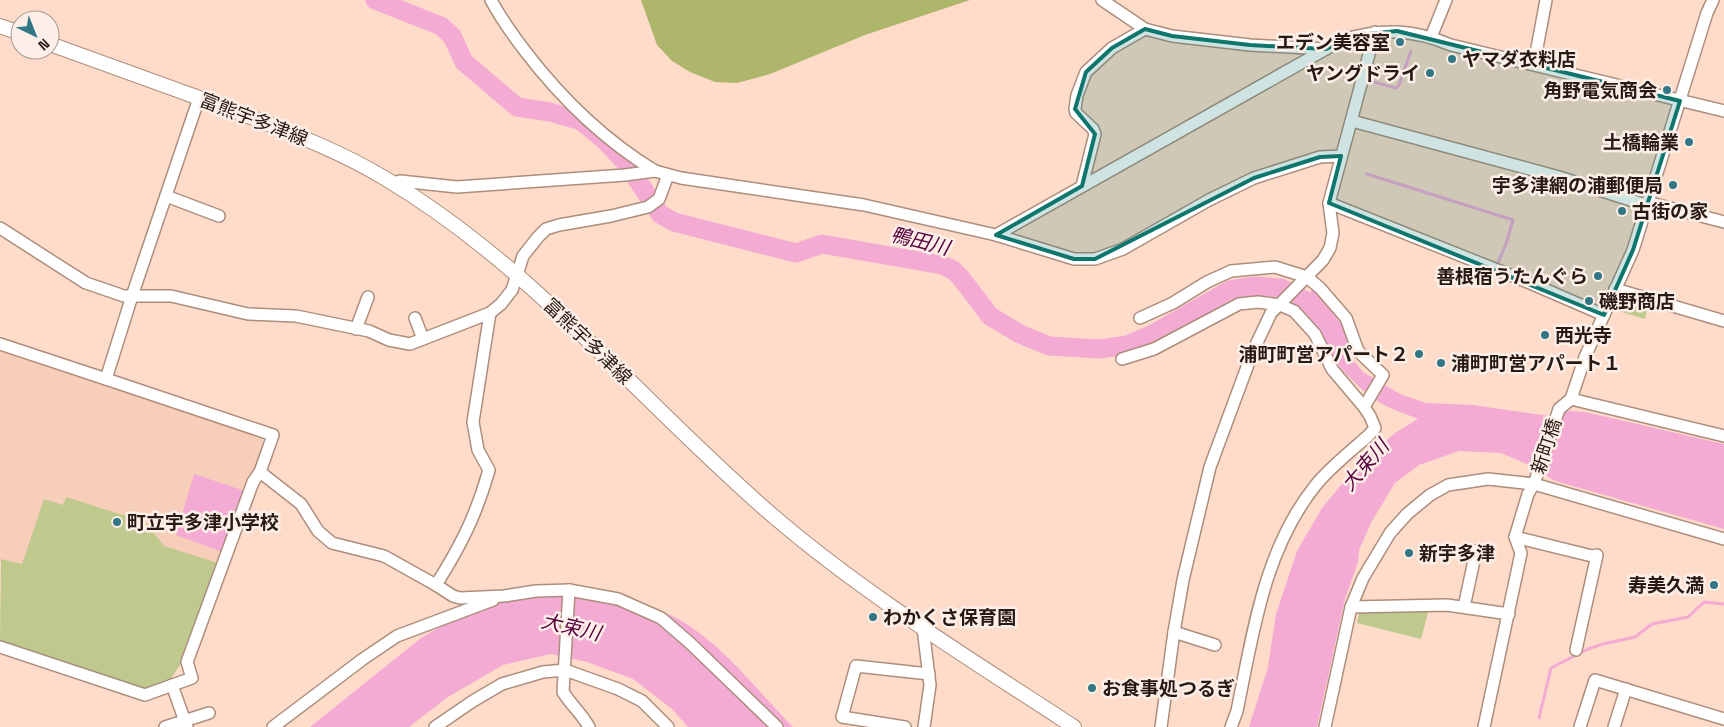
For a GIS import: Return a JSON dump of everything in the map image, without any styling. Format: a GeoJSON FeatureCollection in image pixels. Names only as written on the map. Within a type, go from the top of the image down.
{"type":"FeatureCollection","features":[{"type":"Feature","properties":{"kind":"main road","name":"富熊宇多津線"},"geometry":{"type":"LineString","coordinates":[[60,48],[295,134],[350,159],[438,212],[517,274],[732,480],[774,517],[825,557],[923,628],[1074,727]]}},
{"type":"Feature","properties":{"kind":"street"},"geometry":{"type":"LineString","coordinates":[[491,0],[501,19],[548,81],[599,130],[632,157],[655,171],[668,175],[864,205],[996,235],[1074,259],[1096,259],[1123,249],[1209,200],[1254,178],[1320,156],[1341,156]]}},
{"type":"Feature","properties":{"kind":"street"},"geometry":{"type":"LineString","coordinates":[[1102,0],[1145,29],[1172,36],[1231,43],[1326,49]]}},
{"type":"Feature","properties":{"kind":"street"},"geometry":{"type":"LineString","coordinates":[[1431,37],[1446,0]]}},
{"type":"Feature","properties":{"kind":"street"},"geometry":{"type":"LineString","coordinates":[[1534,64],[1546,0]]}},
{"type":"Feature","properties":{"kind":"street"},"geometry":{"type":"LineString","coordinates":[[1713,0],[1706,14],[1633,250],[1585,357],[1571,399],[1724,436]]}},
{"type":"Feature","properties":{"kind":"street"},"geometry":{"type":"LineString","coordinates":[[1082,186],[1095,134],[1093,129],[1076,113],[1075,109],[1086,72],[1112,48],[1145,29]]}},
{"type":"Feature","properties":{"kind":"street"},"geometry":{"type":"LineString","coordinates":[[996,235],[1342,40],[1375,32],[1397,31],[1431,37],[1451,45],[1724,111]]}},
{"type":"Feature","properties":{"kind":"street"},"geometry":{"type":"LineString","coordinates":[[1161,727],[1183,580],[1210,467],[1253,351],[1272,312],[1323,260],[1330,248],[1333,233],[1329,203],[1375,32]]}},
{"type":"Feature","properties":{"kind":"street"},"geometry":{"type":"LineString","coordinates":[[106,379],[199,98]]}},
{"type":"Feature","properties":{"kind":"street"},"geometry":{"type":"LineString","coordinates":[[1352,122],[1559,177],[1647,204],[1724,222]]}},
{"type":"Feature","properties":{"kind":"street"},"geometry":{"type":"LineString","coordinates":[[392,183],[400,181],[457,187],[641,174],[655,171]]}},
{"type":"Feature","properties":{"kind":"street"},"geometry":{"type":"LineString","coordinates":[[0,228],[86,283],[124,296],[171,296],[248,314],[296,316],[369,332],[388,340],[410,344],[490,313],[501,304],[512,290],[523,256],[546,229],[648,207],[658,199],[668,175]]}},
{"type":"Feature","properties":{"kind":"street"},"geometry":{"type":"LineString","coordinates":[[166,196],[219,216]]}},
{"type":"Feature","properties":{"kind":"street"},"geometry":{"type":"LineString","coordinates":[[1329,203],[1530,283],[1604,315]]}},
{"type":"Feature","properties":{"kind":"street"},"geometry":{"type":"LineString","coordinates":[[1140,318],[1173,303],[1207,282],[1231,271],[1275,267],[1307,277],[1338,307],[1346,318],[1358,351],[1383,375],[1364,407]]}},
{"type":"Feature","properties":{"kind":"street"},"geometry":{"type":"LineString","coordinates":[[1615,289],[1724,321]]}},
{"type":"Feature","properties":{"kind":"street"},"geometry":{"type":"LineString","coordinates":[[356,329],[368,297]]}},
{"type":"Feature","properties":{"kind":"street"},"geometry":{"type":"LineString","coordinates":[[1122,359],[1154,349],[1239,304],[1258,302],[1280,305],[1294,311],[1315,334],[1332,369],[1364,407],[1375,428],[1316,485],[1286,529],[1262,592],[1237,711],[1231,727]]}},
{"type":"Feature","properties":{"kind":"street"},"geometry":{"type":"LineString","coordinates":[[436,584],[458,550],[472,521],[488,470],[478,450],[473,422],[490,313]]}},
{"type":"Feature","properties":{"kind":"street"},"geometry":{"type":"LineString","coordinates":[[415,318],[424,339]]}},
{"type":"Feature","properties":{"kind":"street"},"geometry":{"type":"LineString","coordinates":[[0,344],[273,435],[260,472],[253,482],[187,662],[192,678],[145,695],[0,647]]}},
{"type":"Feature","properties":{"kind":"street","name":"新町橋"},"geometry":{"type":"LineString","coordinates":[[1515,537],[1558,409],[1571,399]]}},
{"type":"Feature","properties":{"kind":"street"},"geometry":{"type":"LineString","coordinates":[[260,472],[302,504],[318,531],[332,543],[384,556],[460,598],[504,596],[536,591],[569,591],[618,599],[662,618],[777,727]]}},
{"type":"Feature","properties":{"kind":"street"},"geometry":{"type":"LineString","coordinates":[[1325,727],[1351,607],[1363,578],[1390,533],[1407,514],[1430,495],[1448,485],[1488,479],[1534,484],[1724,538]]}},
{"type":"Feature","properties":{"kind":"street"},"geometry":{"type":"LineString","coordinates":[[1484,727],[1521,553],[1515,537]]}},
{"type":"Feature","properties":{"kind":"street"},"geometry":{"type":"LineString","coordinates":[[1515,537],[1592,556],[1597,555],[1576,650]]}},
{"type":"Feature","properties":{"kind":"street"},"geometry":{"type":"LineString","coordinates":[[1464,607],[1476,551]]}},
{"type":"Feature","properties":{"kind":"street"},"geometry":{"type":"LineString","coordinates":[[569,591],[563,692],[571,705],[583,716],[589,727]]}},
{"type":"Feature","properties":{"kind":"street"},"geometry":{"type":"LineString","coordinates":[[273,727],[363,659],[397,636],[504,596]]}},
{"type":"Feature","properties":{"kind":"street"},"geometry":{"type":"LineString","coordinates":[[1351,607],[1429,604],[1509,614]]}},
{"type":"Feature","properties":{"kind":"street"},"geometry":{"type":"LineString","coordinates":[[923,628],[930,685],[923,727]]}},
{"type":"Feature","properties":{"kind":"street"},"geometry":{"type":"LineString","coordinates":[[1174,632],[1215,645]]}},
{"type":"Feature","properties":{"kind":"street"},"geometry":{"type":"LineString","coordinates":[[435,727],[502,684],[565,666],[642,701],[668,727]]}},
{"type":"Feature","properties":{"kind":"street"},"geometry":{"type":"LineString","coordinates":[[905,727],[842,717],[856,666],[929,674]]}},
{"type":"Feature","properties":{"kind":"street"},"geometry":{"type":"LineString","coordinates":[[1580,727],[1595,680],[1724,719]]}},
{"type":"Feature","properties":{"kind":"street"},"geometry":{"type":"LineString","coordinates":[[172,685],[186,724]]}},
{"type":"Feature","properties":{"kind":"street"},"geometry":{"type":"LineString","coordinates":[[1614,727],[1626,689]]}},
{"type":"Feature","properties":{"kind":"street"},"geometry":{"type":"LineString","coordinates":[[165,727],[186,724],[209,713]]}},
{"type":"Feature","properties":{"kind":"highlighted area"},"geometry":{"type":"Polygon","coordinates":[[[1145,29],[1172,36],[1250,45],[1326,49],[1359,35],[1397,31],[1680,101],[1633,250],[1604,315],[1329,203],[1341,156],[1320,157],[1254,178],[1095,259],[1074,259],[996,235],[1082,186],[1095,134],[1075,109],[1086,72],[1112,48],[1145,29]]]}},
{"type":"Feature","properties":{"kind":"shaded area","name":"町立宇多津小学校"},"geometry":{"type":"Polygon","coordinates":[[[0,350],[260,437],[264,444],[182,662],[0,561],[0,350]]]}},
{"type":"Feature","properties":{"kind":"green space"},"geometry":{"type":"Polygon","coordinates":[[[641,0],[970,0],[865,35],[770,74],[737,83],[715,82],[690,72],[672,61],[657,45],[641,0]]]}},
{"type":"Feature","properties":{"kind":"green space"},"geometry":{"type":"Polygon","coordinates":[[[1621,298],[1632,298],[1649,302],[1645,319],[1612,309],[1615,302],[1621,298]]]}},
{"type":"Feature","properties":{"kind":"green space"},"geometry":{"type":"Polygon","coordinates":[[[66,497],[145,522],[164,546],[218,563],[182,662],[168,683],[146,690],[0,643],[1,559],[22,564],[44,499],[63,505],[66,497]]]}},
{"type":"Feature","properties":{"kind":"green space"},"geometry":{"type":"Polygon","coordinates":[[[1429,609],[1421,639],[1357,623],[1359,612],[1429,609]]]}},
{"type":"Feature","properties":{"kind":"water","name":"大束川"},"geometry":{"type":"Polygon","coordinates":[[[1313,289],[1343,326],[1351,357],[1363,372],[1400,394],[1426,403],[1473,405],[1549,416],[1569,411],[1585,412],[1724,444],[1724,529],[1555,481],[1529,465],[1501,453],[1459,451],[1419,465],[1395,483],[1372,521],[1359,550],[1358,562],[1345,599],[1317,727],[1249,727],[1268,667],[1276,614],[1297,551],[1322,508],[1356,467],[1395,433],[1418,419],[1376,400],[1342,370],[1295,308],[1313,289]]]}},
{"type":"Feature","properties":{"kind":"water"},"geometry":{"type":"Polygon","coordinates":[[[194,474],[245,491],[222,552],[176,535],[194,474]]]}},
{"type":"Feature","properties":{"kind":"water","name":"大束川"},"geometry":{"type":"Polygon","coordinates":[[[553,591],[640,604],[664,612],[686,624],[725,655],[793,727],[688,727],[672,709],[633,679],[587,662],[551,654],[503,665],[448,697],[409,727],[310,727],[421,638],[464,613],[513,597],[553,591]]]}},
{"type":"Feature","properties":{"kind":"waterway","name":"鴨田川"},"geometry":{"type":"LineString","coordinates":[[375,0],[441,26],[452,36],[464,62],[517,107],[550,112],[581,121],[604,140],[626,163],[660,214],[674,222],[796,253],[822,244],[942,265],[953,270],[961,278],[990,316],[1020,334],[1049,346],[1100,349],[1127,345],[1153,334],[1230,290],[1255,286],[1281,288],[1308,302],[1320,316]]}},
{"type":"Feature","properties":{"kind":"waterway"},"geometry":{"type":"LineString","coordinates":[[1366,80],[1396,88],[1399,85],[1411,51]]}},
{"type":"Feature","properties":{"kind":"waterway"},"geometry":{"type":"LineString","coordinates":[[1367,174],[1513,220],[1497,265]]}},
{"type":"Feature","properties":{"kind":"waterway"},"geometry":{"type":"LineString","coordinates":[[1539,718],[1551,668],[1588,649],[1635,637],[1652,624],[1688,617],[1704,602],[1724,604]]}},
{"type":"Feature","properties":{"kind":"place","name":"エデン美容室"},"geometry":{"type":"Point","coordinates":[1400,42]}},
{"type":"Feature","properties":{"kind":"place","name":"ヤマダ衣料店"},"geometry":{"type":"Point","coordinates":[1452,59]}},
{"type":"Feature","properties":{"kind":"place","name":"ヤングドライ"},"geometry":{"type":"Point","coordinates":[1430,73]}},
{"type":"Feature","properties":{"kind":"place","name":"角野電気商会"},"geometry":{"type":"Point","coordinates":[1667,90]}},
{"type":"Feature","properties":{"kind":"place","name":"土橋輪業"},"geometry":{"type":"Point","coordinates":[1689,142]}},
{"type":"Feature","properties":{"kind":"place","name":"宇多津網の浦郵便局"},"geometry":{"type":"Point","coordinates":[1673,185]}},
{"type":"Feature","properties":{"kind":"place","name":"古街の家"},"geometry":{"type":"Point","coordinates":[1622,211]}},
{"type":"Feature","properties":{"kind":"place","name":"善根宿うたんぐら"},"geometry":{"type":"Point","coordinates":[1598,276]}},
{"type":"Feature","properties":{"kind":"place","name":"磯野商店"},"geometry":{"type":"Point","coordinates":[1589,301]}},
{"type":"Feature","properties":{"kind":"place","name":"西光寺"},"geometry":{"type":"Point","coordinates":[1545,335]}},
{"type":"Feature","properties":{"kind":"place","name":"浦町町営アパート２"},"geometry":{"type":"Point","coordinates":[1419,354]}},
{"type":"Feature","properties":{"kind":"place","name":"浦町町営アパート１"},"geometry":{"type":"Point","coordinates":[1441,363]}},
{"type":"Feature","properties":{"kind":"place","name":"町立宇多津小学校"},"geometry":{"type":"Point","coordinates":[117,522]}},
{"type":"Feature","properties":{"kind":"place","name":"新宇多津"},"geometry":{"type":"Point","coordinates":[1409,553]}},
{"type":"Feature","properties":{"kind":"place","name":"寿美久満"},"geometry":{"type":"Point","coordinates":[1714,585]}},
{"type":"Feature","properties":{"kind":"place","name":"わかくさ保育園"},"geometry":{"type":"Point","coordinates":[873,617]}},
{"type":"Feature","properties":{"kind":"place","name":"お食事処つるぎ"},"geometry":{"type":"Point","coordinates":[1092,688]}}]}
